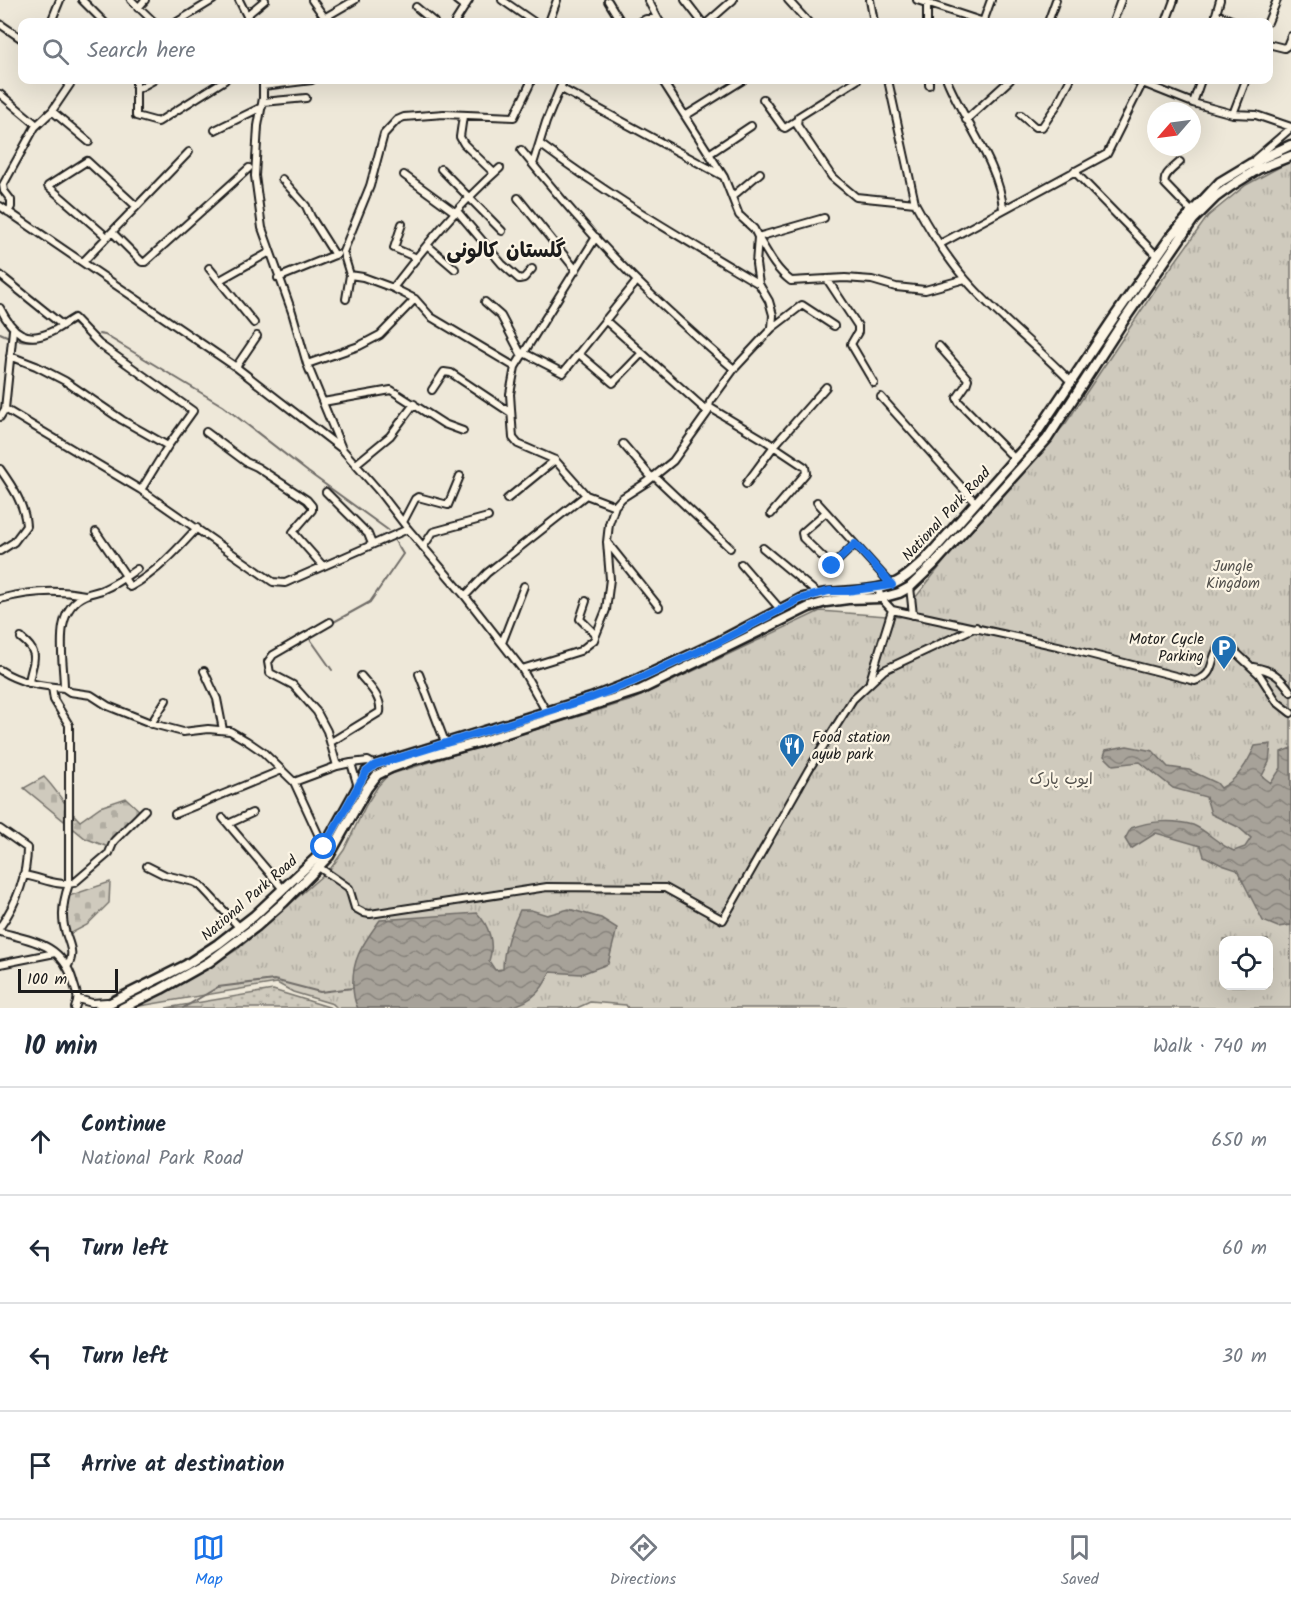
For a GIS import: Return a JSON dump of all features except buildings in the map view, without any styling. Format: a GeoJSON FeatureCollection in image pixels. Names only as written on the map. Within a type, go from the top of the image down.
{"type":"FeatureCollection","features":[{"type":"Feature","properties":{"kind":"main road","name":"National Park Road"},"geometry":{"type":"LineString","coordinates":[[122,1008],[209,962],[257,926],[320,868],[338,843],[367,788],[377,775],[402,764],[614,699],[651,684],[809,607],[826,602],[881,598],[910,587],[934,564],[1047,439],[1192,212],[1220,182],[1250,164],[1291,145]]}},
{"type":"Feature","properties":{"kind":"main road","name":"National Park Road"},"geometry":{"type":"LineString","coordinates":[[100,1008],[186,966],[239,927],[283,890],[316,858],[366,772],[375,765],[591,698],[717,643],[800,599],[817,593],[892,585],[925,560],[1034,437],[1157,256],[1204,208],[1231,186],[1258,169],[1291,156]]}},
{"type":"Feature","properties":{"kind":"main road"},"geometry":{"type":"LineString","coordinates":[[647,675],[651,684]]}},
{"type":"Feature","properties":{"kind":"main road"},"geometry":{"type":"LineString","coordinates":[[460,737],[463,746]]}},
{"type":"Feature","properties":{"kind":"street"},"geometry":{"type":"LineString","coordinates":[[53,18],[60,0]]}},
{"type":"Feature","properties":{"kind":"street"},"geometry":{"type":"LineString","coordinates":[[82,0],[100,18]]}},
{"type":"Feature","properties":{"kind":"street"},"geometry":{"type":"LineString","coordinates":[[131,0],[149,18]]}},
{"type":"Feature","properties":{"kind":"street"},"geometry":{"type":"LineString","coordinates":[[138,8],[145,0]]}},
{"type":"Feature","properties":{"kind":"street"},"geometry":{"type":"LineString","coordinates":[[182,18],[204,2],[213,0]]}},
{"type":"Feature","properties":{"kind":"street"},"geometry":{"type":"LineString","coordinates":[[239,0],[247,18]]}},
{"type":"Feature","properties":{"kind":"street"},"geometry":{"type":"LineString","coordinates":[[250,18],[265,0]]}},
{"type":"Feature","properties":{"kind":"street"},"geometry":{"type":"LineString","coordinates":[[312,0],[325,18],[355,0]]}},
{"type":"Feature","properties":{"kind":"street"},"geometry":{"type":"LineString","coordinates":[[456,0],[465,7]]}},
{"type":"Feature","properties":{"kind":"street"},"geometry":{"type":"LineString","coordinates":[[458,18],[470,0]]}},
{"type":"Feature","properties":{"kind":"street"},"geometry":{"type":"LineString","coordinates":[[502,0],[528,18]]}},
{"type":"Feature","properties":{"kind":"street"},"geometry":{"type":"LineString","coordinates":[[550,18],[557,0]]}},
{"type":"Feature","properties":{"kind":"street"},"geometry":{"type":"LineString","coordinates":[[648,0],[657,18]]}},
{"type":"Feature","properties":{"kind":"street"},"geometry":{"type":"LineString","coordinates":[[685,0],[699,18]]}},
{"type":"Feature","properties":{"kind":"street"},"geometry":{"type":"LineString","coordinates":[[713,18],[733,0]]}},
{"type":"Feature","properties":{"kind":"street"},"geometry":{"type":"LineString","coordinates":[[788,0],[804,18]]}},
{"type":"Feature","properties":{"kind":"street"},"geometry":{"type":"LineString","coordinates":[[870,0],[873,18]]}},
{"type":"Feature","properties":{"kind":"street"},"geometry":{"type":"LineString","coordinates":[[917,0],[972,18]]}},
{"type":"Feature","properties":{"kind":"street"},"geometry":{"type":"LineString","coordinates":[[984,18],[991,0]]}},
{"type":"Feature","properties":{"kind":"street"},"geometry":{"type":"LineString","coordinates":[[1049,18],[1056,0]]}},
{"type":"Feature","properties":{"kind":"street"},"geometry":{"type":"LineString","coordinates":[[1114,18],[1121,0]]}},
{"type":"Feature","properties":{"kind":"street"},"geometry":{"type":"LineString","coordinates":[[1167,18],[1174,0]]}},
{"type":"Feature","properties":{"kind":"street"},"geometry":{"type":"LineString","coordinates":[[1220,0],[1216,14],[1226,18]]}},
{"type":"Feature","properties":{"kind":"street"},"geometry":{"type":"LineString","coordinates":[[1270,18],[1277,0]]}},
{"type":"Feature","properties":{"kind":"street"},"geometry":{"type":"LineString","coordinates":[[608,1],[619,18]]}},
{"type":"Feature","properties":{"kind":"street"},"geometry":{"type":"LineString","coordinates":[[927,2],[927,18]]}},
{"type":"Feature","properties":{"kind":"street"},"geometry":{"type":"LineString","coordinates":[[416,7],[429,18]]}},
{"type":"Feature","properties":{"kind":"street"},"geometry":{"type":"LineString","coordinates":[[0,24],[18,36]]}},
{"type":"Feature","properties":{"kind":"street"},"geometry":{"type":"LineString","coordinates":[[1273,45],[1284,48],[1291,36]]}},
{"type":"Feature","properties":{"kind":"street"},"geometry":{"type":"LineString","coordinates":[[8,212],[11,200],[4,191],[3,185],[37,125],[52,111],[71,84]]}},
{"type":"Feature","properties":{"kind":"street"},"geometry":{"type":"LineString","coordinates":[[136,84],[135,116],[158,122],[219,84]]}},
{"type":"Feature","properties":{"kind":"street"},"geometry":{"type":"LineString","coordinates":[[136,90],[147,84]]}},
{"type":"Feature","properties":{"kind":"street"},"geometry":{"type":"LineString","coordinates":[[263,84],[255,176],[262,228],[292,312],[307,364],[342,449]]}},
{"type":"Feature","properties":{"kind":"street"},"geometry":{"type":"LineString","coordinates":[[346,299],[350,275],[343,252],[369,186],[384,134],[397,120],[404,117],[444,114],[514,117],[530,84]]}},
{"type":"Feature","properties":{"kind":"street"},"geometry":{"type":"LineString","coordinates":[[533,164],[546,122],[562,84]]}},
{"type":"Feature","properties":{"kind":"street"},"geometry":{"type":"LineString","coordinates":[[665,84],[724,177],[739,215],[754,230],[783,276],[791,281],[845,278],[872,280],[896,287],[925,290],[965,279]]}},
{"type":"Feature","properties":{"kind":"street"},"geometry":{"type":"LineString","coordinates":[[685,116],[737,84]]}},
{"type":"Feature","properties":{"kind":"street"},"geometry":{"type":"LineString","coordinates":[[763,99],[785,128],[848,84]]}},
{"type":"Feature","properties":{"kind":"street"},"geometry":{"type":"LineString","coordinates":[[889,84],[915,202],[940,244],[965,279],[1072,383]]}},
{"type":"Feature","properties":{"kind":"street"},"geometry":{"type":"LineString","coordinates":[[949,84],[992,171],[1002,198],[1003,208]]}},
{"type":"Feature","properties":{"kind":"street"},"geometry":{"type":"LineString","coordinates":[[966,120],[1006,84]]}},
{"type":"Feature","properties":{"kind":"street"},"geometry":{"type":"LineString","coordinates":[[1022,115],[1035,127],[1042,127],[1068,84]]}},
{"type":"Feature","properties":{"kind":"street"},"geometry":{"type":"LineString","coordinates":[[940,244],[1003,208],[1107,154],[1143,84]]}},
{"type":"Feature","properties":{"kind":"street"},"geometry":{"type":"LineString","coordinates":[[1151,84],[1191,102]]}},
{"type":"Feature","properties":{"kind":"street"},"geometry":{"type":"LineString","coordinates":[[1193,102],[1200,84]]}},
{"type":"Feature","properties":{"kind":"street"},"geometry":{"type":"LineString","coordinates":[[1233,114],[1244,84]]}},
{"type":"Feature","properties":{"kind":"street"},"geometry":{"type":"LineString","coordinates":[[560,88],[724,177]]}},
{"type":"Feature","properties":{"kind":"street"},"geometry":{"type":"LineString","coordinates":[[0,94],[37,125]]}},
{"type":"Feature","properties":{"kind":"street"},"geometry":{"type":"LineString","coordinates":[[215,130],[262,104],[306,98]]}},
{"type":"Feature","properties":{"kind":"street"},"geometry":{"type":"LineString","coordinates":[[1201,105],[1233,114],[1256,115],[1291,128],[1250,164]]}},
{"type":"Feature","properties":{"kind":"street"},"geometry":{"type":"LineString","coordinates":[[52,111],[88,142]]}},
{"type":"Feature","properties":{"kind":"street"},"geometry":{"type":"LineString","coordinates":[[463,116],[460,137],[464,144],[494,173]]}},
{"type":"Feature","properties":{"kind":"street"},"geometry":{"type":"LineString","coordinates":[[796,121],[832,177],[856,197],[915,202]]}},
{"type":"Feature","properties":{"kind":"street"},"geometry":{"type":"LineString","coordinates":[[709,154],[751,126]]}},
{"type":"Feature","properties":{"kind":"street"},"geometry":{"type":"LineString","coordinates":[[540,144],[582,176],[643,215],[759,284]]}},
{"type":"Feature","properties":{"kind":"street"},"geometry":{"type":"LineString","coordinates":[[521,150],[637,281],[672,316],[734,369]]}},
{"type":"Feature","properties":{"kind":"street"},"geometry":{"type":"LineString","coordinates":[[82,262],[189,152]]}},
{"type":"Feature","properties":{"kind":"street"},"geometry":{"type":"LineString","coordinates":[[136,206],[87,161],[48,186],[142,262],[145,262],[249,168]]}},
{"type":"Feature","properties":{"kind":"street"},"geometry":{"type":"LineString","coordinates":[[1180,162],[1165,177],[1164,181],[1192,212]]}},
{"type":"Feature","properties":{"kind":"street"},"geometry":{"type":"LineString","coordinates":[[393,288],[456,212],[500,168]]}},
{"type":"Feature","properties":{"kind":"street"},"geometry":{"type":"LineString","coordinates":[[441,169],[502,231]]}},
{"type":"Feature","properties":{"kind":"street"},"geometry":{"type":"LineString","coordinates":[[1074,171],[1157,256]]}},
{"type":"Feature","properties":{"kind":"street"},"geometry":{"type":"LineString","coordinates":[[733,196],[760,173]]}},
{"type":"Feature","properties":{"kind":"street"},"geometry":{"type":"LineString","coordinates":[[404,175],[456,212],[502,264],[519,279],[524,278],[532,269]]}},
{"type":"Feature","properties":{"kind":"street"},"geometry":{"type":"LineString","coordinates":[[282,180],[306,206],[335,255]]}},
{"type":"Feature","properties":{"kind":"street"},"geometry":{"type":"LineString","coordinates":[[518,198],[576,270]]}},
{"type":"Feature","properties":{"kind":"street"},"geometry":{"type":"LineString","coordinates":[[0,206],[236,367],[342,449],[502,643],[522,669],[546,711]]}},
{"type":"Feature","properties":{"kind":"street"},"geometry":{"type":"LineString","coordinates":[[758,237],[824,218]]}},
{"type":"Feature","properties":{"kind":"street"},"geometry":{"type":"LineString","coordinates":[[402,224],[394,248],[417,258]]}},
{"type":"Feature","properties":{"kind":"street"},"geometry":{"type":"LineString","coordinates":[[596,237],[515,367],[510,394],[511,413],[515,441],[555,460],[586,495],[615,506]]}},
{"type":"Feature","properties":{"kind":"street"},"geometry":{"type":"LineString","coordinates":[[758,237],[756,264],[759,284],[769,301],[773,315],[772,328]]}},
{"type":"Feature","properties":{"kind":"street"},"geometry":{"type":"LineString","coordinates":[[427,245],[455,269]]}},
{"type":"Feature","properties":{"kind":"street"},"geometry":{"type":"LineString","coordinates":[[220,280],[270,252]]}},
{"type":"Feature","properties":{"kind":"street"},"geometry":{"type":"LineString","coordinates":[[278,278],[343,252]]}},
{"type":"Feature","properties":{"kind":"street"},"geometry":{"type":"LineString","coordinates":[[209,268],[254,323]]}},
{"type":"Feature","properties":{"kind":"street"},"geometry":{"type":"LineString","coordinates":[[0,275],[62,326]]}},
{"type":"Feature","properties":{"kind":"street"},"geometry":{"type":"LineString","coordinates":[[350,275],[363,277],[393,288],[415,299],[431,317],[515,367]]}},
{"type":"Feature","properties":{"kind":"street"},"geometry":{"type":"LineString","coordinates":[[827,279],[858,326],[858,332],[851,344],[874,382]]}},
{"type":"Feature","properties":{"kind":"street"},"geometry":{"type":"LineString","coordinates":[[485,302],[501,316],[523,355],[563,373],[637,281]]}},
{"type":"Feature","properties":{"kind":"street"},"geometry":{"type":"LineString","coordinates":[[307,364],[359,346],[380,335],[415,299]]}},
{"type":"Feature","properties":{"kind":"street"},"geometry":{"type":"LineString","coordinates":[[522,669],[580,651],[594,640],[606,610],[610,579],[607,542],[609,524],[615,506],[622,498],[673,461],[734,369],[772,328],[802,305],[834,326]]}},
{"type":"Feature","properties":{"kind":"street"},"geometry":{"type":"LineString","coordinates":[[0,308],[12,337],[5,409],[0,417]]}},
{"type":"Feature","properties":{"kind":"street"},"geometry":{"type":"LineString","coordinates":[[12,337],[36,337],[53,331],[74,318],[99,344],[193,411],[141,490]]}},
{"type":"Feature","properties":{"kind":"street"},"geometry":{"type":"LineString","coordinates":[[605,320],[708,410],[774,446],[807,470],[771,514]]}},
{"type":"Feature","properties":{"kind":"street"},"geometry":{"type":"LineString","coordinates":[[236,367],[256,336]]}},
{"type":"Feature","properties":{"kind":"street"},"geometry":{"type":"LineString","coordinates":[[939,346],[968,379],[957,398],[959,402],[1015,459]]}},
{"type":"Feature","properties":{"kind":"street"},"geometry":{"type":"LineString","coordinates":[[579,354],[613,383],[642,353]]}},
{"type":"Feature","properties":{"kind":"street"},"geometry":{"type":"LineString","coordinates":[[10,356],[65,381],[122,420],[168,446]]}},
{"type":"Feature","properties":{"kind":"street"},"geometry":{"type":"LineString","coordinates":[[432,390],[444,372],[451,372],[511,413]]}},
{"type":"Feature","properties":{"kind":"street"},"geometry":{"type":"LineString","coordinates":[[746,484],[774,446],[826,387]]}},
{"type":"Feature","properties":{"kind":"street"},"geometry":{"type":"LineString","coordinates":[[323,402],[391,390],[444,424],[463,431]]}},
{"type":"Feature","properties":{"kind":"street"},"geometry":{"type":"LineString","coordinates":[[881,397],[975,502]]}},
{"type":"Feature","properties":{"kind":"street"},"geometry":{"type":"LineString","coordinates":[[356,464],[390,436],[414,404]]}},
{"type":"Feature","properties":{"kind":"street"},"geometry":{"type":"LineString","coordinates":[[5,409],[141,490],[273,582],[285,583],[408,529]]}},
{"type":"Feature","properties":{"kind":"street"},"geometry":{"type":"LineString","coordinates":[[206,432],[246,462],[307,500],[312,510],[293,532],[323,566]]}},
{"type":"Feature","properties":{"kind":"street"},"geometry":{"type":"LineString","coordinates":[[623,444],[653,477],[730,548]]}},
{"type":"Feature","properties":{"kind":"street"},"geometry":{"type":"LineString","coordinates":[[507,499],[555,460]]}},
{"type":"Feature","properties":{"kind":"street"},"geometry":{"type":"LineString","coordinates":[[0,469],[10,483],[26,515],[26,526],[14,542],[0,551]]}},
{"type":"Feature","properties":{"kind":"street"},"geometry":{"type":"LineString","coordinates":[[403,522],[418,497],[448,505],[460,476]]}},
{"type":"Feature","properties":{"kind":"street"},"geometry":{"type":"LineString","coordinates":[[326,492],[368,534],[372,544]]}},
{"type":"Feature","properties":{"kind":"street"},"geometry":{"type":"LineString","coordinates":[[465,596],[487,573],[586,495]]}},
{"type":"Feature","properties":{"kind":"street"},"geometry":{"type":"LineString","coordinates":[[817,502],[892,585]]}},
{"type":"Feature","properties":{"kind":"street"},"geometry":{"type":"LineString","coordinates":[[826,512],[802,533],[803,538],[832,566],[855,544]]}},
{"type":"Feature","properties":{"kind":"street"},"geometry":{"type":"LineString","coordinates":[[423,547],[433,532],[488,517]]}},
{"type":"Feature","properties":{"kind":"street"},"geometry":{"type":"LineString","coordinates":[[96,532],[130,587],[150,576],[197,528]]}},
{"type":"Feature","properties":{"kind":"street"},"geometry":{"type":"LineString","coordinates":[[607,542],[659,607]]}},
{"type":"Feature","properties":{"kind":"street"},"geometry":{"type":"LineString","coordinates":[[763,548],[817,593]]}},
{"type":"Feature","properties":{"kind":"street"},"geometry":{"type":"LineString","coordinates":[[741,564],[780,609]]}},
{"type":"Feature","properties":{"kind":"street"},"geometry":{"type":"LineString","coordinates":[[64,688],[62,632],[64,618],[69,607],[85,595],[104,590],[137,569]]}},
{"type":"Feature","properties":{"kind":"street"},"geometry":{"type":"LineString","coordinates":[[502,643],[524,586]]}},
{"type":"Feature","properties":{"kind":"street"},"geometry":{"type":"LineString","coordinates":[[910,587],[913,615]]}},
{"type":"Feature","properties":{"kind":"street"},"geometry":{"type":"LineString","coordinates":[[879,588],[881,598],[892,610],[976,627],[1195,681],[1203,679],[1209,673],[1216,652],[1223,646],[1229,646],[1252,667],[1277,702],[1291,713]]}},
{"type":"Feature","properties":{"kind":"street"},"geometry":{"type":"LineString","coordinates":[[0,599],[34,591],[70,592],[85,595]]}},
{"type":"Feature","properties":{"kind":"street"},"geometry":{"type":"LineString","coordinates":[[586,600],[580,619],[596,634]]}},
{"type":"Feature","properties":{"kind":"street"},"geometry":{"type":"LineString","coordinates":[[870,682],[892,610]]}},
{"type":"Feature","properties":{"kind":"street"},"geometry":{"type":"LineString","coordinates":[[330,622],[273,655],[268,662],[270,673],[293,685],[317,712],[327,731],[337,766]]}},
{"type":"Feature","properties":{"kind":"street"},"geometry":{"type":"LineString","coordinates":[[958,624],[960,633]]}},
{"type":"Feature","properties":{"kind":"street"},"geometry":{"type":"LineString","coordinates":[[320,868],[349,888],[352,903],[364,914],[547,887],[639,886],[665,888],[723,920],[809,769],[853,699],[884,670],[976,627]]}},
{"type":"Feature","properties":{"kind":"street"},"geometry":{"type":"LineString","coordinates":[[21,638],[27,642],[34,656],[29,683]]}},
{"type":"Feature","properties":{"kind":"street"},"geometry":{"type":"LineString","coordinates":[[1252,667],[1268,669],[1291,692]]}},
{"type":"Feature","properties":{"kind":"street"},"geometry":{"type":"LineString","coordinates":[[0,670],[11,677],[29,683],[92,695],[108,706],[151,724],[183,732],[208,729],[230,731],[263,752],[294,782],[324,847]]}},
{"type":"Feature","properties":{"kind":"street"},"geometry":{"type":"LineString","coordinates":[[204,671],[217,699],[223,730]]}},
{"type":"Feature","properties":{"kind":"street"},"geometry":{"type":"LineString","coordinates":[[419,674],[445,742]]}},
{"type":"Feature","properties":{"kind":"street"},"geometry":{"type":"LineString","coordinates":[[331,742],[380,712],[378,698],[362,676]]}},
{"type":"Feature","properties":{"kind":"street"},"geometry":{"type":"LineString","coordinates":[[52,687],[54,700],[69,725],[69,884],[62,909],[64,928],[72,949],[72,959],[67,967]]}},
{"type":"Feature","properties":{"kind":"street"},"geometry":{"type":"LineString","coordinates":[[151,724],[166,700]]}},
{"type":"Feature","properties":{"kind":"street"},"geometry":{"type":"LineString","coordinates":[[294,782],[351,763],[368,761],[375,765]]}},
{"type":"Feature","properties":{"kind":"street"},"geometry":{"type":"LineString","coordinates":[[351,763],[358,787]]}},
{"type":"Feature","properties":{"kind":"street"},"geometry":{"type":"LineString","coordinates":[[175,814],[282,770]]}},
{"type":"Feature","properties":{"kind":"street"},"geometry":{"type":"LineString","coordinates":[[23,874],[69,884],[77,880],[109,853],[114,841],[145,810]]}},
{"type":"Feature","properties":{"kind":"street"},"geometry":{"type":"LineString","coordinates":[[228,824],[252,813]]}},
{"type":"Feature","properties":{"kind":"street"},"geometry":{"type":"LineString","coordinates":[[223,818],[283,890]]}},
{"type":"Feature","properties":{"kind":"street"},"geometry":{"type":"LineString","coordinates":[[0,830],[27,848],[23,874],[13,907],[0,927]]}},
{"type":"Feature","properties":{"kind":"street"},"geometry":{"type":"LineString","coordinates":[[147,866],[165,875],[200,885],[239,927]]}},
{"type":"Feature","properties":{"kind":"street"},"geometry":{"type":"LineString","coordinates":[[0,932],[43,944],[63,959],[78,999],[75,1008]]}},
{"type":"Feature","properties":{"kind":"street"},"geometry":{"type":"LineString","coordinates":[[0,964],[55,953]]}},
{"type":"Feature","properties":{"kind":"street"},"geometry":{"type":"LineString","coordinates":[[78,999],[93,1003],[119,999]]}},
{"type":"Feature","properties":{"kind":"green space","name":"ایوب پارک"},"geometry":{"type":"Polygon","coordinates":[[[1291,161],[1291,1008],[628,1008],[626,1005],[590,1002],[577,1008],[337,1008],[333,1004],[293,992],[277,983],[134,1007],[186,981],[238,949],[331,868],[344,850],[366,805],[388,775],[632,700],[820,611],[900,617],[946,559],[1066,423],[1157,287],[1208,216],[1246,185],[1291,161]]]}},
{"type":"Feature","properties":{"kind":"green space"},"geometry":{"type":"Polygon","coordinates":[[[44,777],[80,821],[100,807],[126,798],[142,813],[113,849],[85,838],[24,788],[44,777]]]}},
{"type":"Feature","properties":{"kind":"green space"},"geometry":{"type":"Polygon","coordinates":[[[110,882],[109,903],[87,925],[66,936],[66,897],[110,882]]]}},
{"type":"Feature","properties":{"kind":"green space"},"geometry":{"type":"Polygon","coordinates":[[[273,990],[332,1008],[166,1008],[273,990]]]}},
{"type":"Feature","properties":{"kind":"water"},"geometry":{"type":"Polygon","coordinates":[[[1271,744],[1269,762],[1262,776],[1271,783],[1281,768],[1281,752],[1291,748],[1291,925],[1278,927],[1263,921],[1237,870],[1204,856],[1201,846],[1156,833],[1131,849],[1125,839],[1131,828],[1162,822],[1193,825],[1234,851],[1245,847],[1251,838],[1238,827],[1211,814],[1206,797],[1173,788],[1140,762],[1113,765],[1104,756],[1106,750],[1127,746],[1153,751],[1168,767],[1189,770],[1217,783],[1221,788],[1241,770],[1255,746],[1271,744]]]}},
{"type":"Feature","properties":{"kind":"water"},"geometry":{"type":"Polygon","coordinates":[[[569,909],[601,918],[617,928],[608,964],[581,974],[550,972],[536,994],[514,1006],[358,1008],[357,1006],[353,989],[356,960],[363,944],[380,920],[477,913],[485,923],[490,935],[489,961],[495,970],[503,969],[506,946],[520,910],[531,910],[547,915],[569,909]]]}},
{"type":"Feature","properties":{"kind":"waterway"},"geometry":{"type":"LineString","coordinates":[[0,333],[11,338],[29,341],[46,338],[73,324],[83,332]]}},
{"type":"Feature","properties":{"kind":"waterway"},"geometry":{"type":"LineString","coordinates":[[99,334],[105,335],[223,406],[388,530]]}},
{"type":"Feature","properties":{"kind":"waterway"},"geometry":{"type":"LineString","coordinates":[[332,623],[370,602],[403,554],[395,541]]}},
{"type":"Feature","properties":{"kind":"waterway"},"geometry":{"type":"LineString","coordinates":[[308,636],[332,670]]}},
{"type":"Feature","properties":{"kind":"waterway"},"geometry":{"type":"LineString","coordinates":[[183,1008],[218,987],[274,980],[320,992],[353,988]]}},
{"type":"Feature","properties":{"kind":"place","name":"Motor Cycle Parking"},"geometry":{"type":"Point","coordinates":[1224,671]}},
{"type":"Feature","properties":{"kind":"place","name":"Food station ayub park"},"geometry":{"type":"Point","coordinates":[792,769]}},
{"type":"Feature","properties":{"kind":"district","name":"گلستان کالونی"},"geometry":{"type":"Point","coordinates":[506,250]}},
{"type":"Feature","properties":{"kind":"route"},"geometry":{"type":"LineString","coordinates":[[324,847],[366,772],[375,765],[591,698],[632,682],[717,643],[813,594],[892,585],[855,544],[832,566]]}},
{"type":"Feature","properties":{"kind":"park label","name":"Jungle Kingdom"},"geometry":{"type":"Point","coordinates":[1233,574]}}]}
